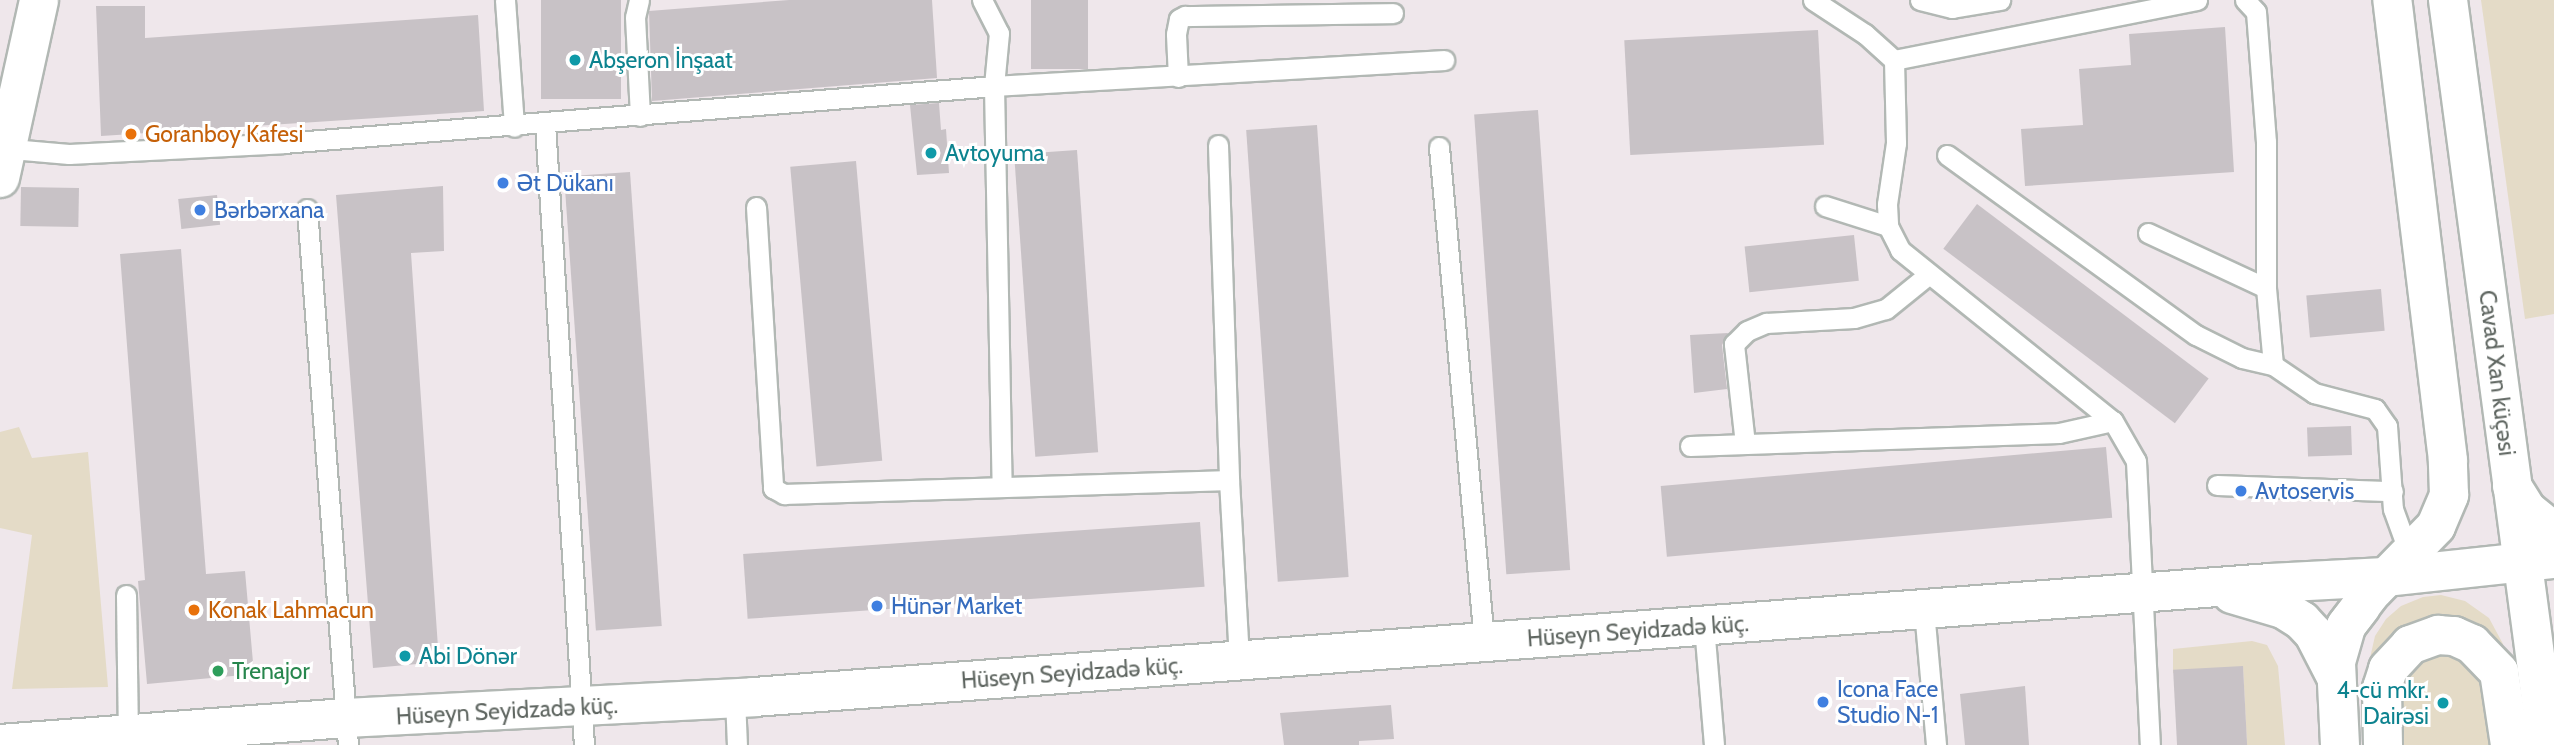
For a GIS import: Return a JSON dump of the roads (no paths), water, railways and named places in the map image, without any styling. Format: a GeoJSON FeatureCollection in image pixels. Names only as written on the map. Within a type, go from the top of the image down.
{"type":"FeatureCollection","features":[{"type":"Feature","properties":{"kind":"street"},"geometry":{"type":"LineString","coordinates":[[2,159],[39,0]]}},
{"type":"Feature","properties":{"kind":"street"},"geometry":{"type":"LineString","coordinates":[[2340,745],[2335,675],[2346,626],[2406,568],[2446,508],[2449,483],[2392,0]]}},
{"type":"Feature","properties":{"kind":"street","name":"Cavad Xan küçəsi"},"geometry":{"type":"LineString","coordinates":[[2448,0],[2512,486],[2538,560],[2535,660],[2547,745]]}},
{"type":"Feature","properties":{"kind":"street"},"geometry":{"type":"LineString","coordinates":[[2512,486],[2527,510],[2554,533]]}},
{"type":"Feature","properties":{"kind":"street"},"geometry":{"type":"LineString","coordinates":[[2406,568],[2538,560]]}},
{"type":"Feature","properties":{"kind":"street"},"geometry":{"type":"LineString","coordinates":[[2406,568],[2463,577],[2496,591],[2518,614],[2535,660]]}},
{"type":"Feature","properties":{"kind":"street","name":"Hüseyn Seyidzadə küç."},"geometry":{"type":"LineString","coordinates":[[20,743],[128,733],[582,727],[734,698],[2214,589],[2406,568]]}},
{"type":"Feature","properties":{"kind":"street"},"geometry":{"type":"LineString","coordinates":[[2214,589],[2283,609],[2302,621],[2320,643],[2335,675]]}},
{"type":"Feature","properties":{"kind":"street"},"geometry":{"type":"LineString","coordinates":[[2384,745],[2382,688],[2388,669],[2410,645],[2438,635],[2454,636],[2472,644],[2499,673],[2510,745]]}},
{"type":"Feature","properties":{"kind":"lane"},"geometry":{"type":"LineString","coordinates":[[505,0],[514,127]]}},
{"type":"Feature","properties":{"kind":"lane"},"geometry":{"type":"LineString","coordinates":[[639,0],[635,18],[640,116]]}},
{"type":"Feature","properties":{"kind":"lane"},"geometry":{"type":"LineString","coordinates":[[982,0],[999,33],[994,86],[1002,485]]}},
{"type":"Feature","properties":{"kind":"lane"},"geometry":{"type":"LineString","coordinates":[[1813,0],[1865,34],[1894,60],[1896,143],[1887,204],[1888,226],[1900,250],[2113,421],[2136,461],[2145,594],[2150,745]]}},
{"type":"Feature","properties":{"kind":"lane"},"geometry":{"type":"LineString","coordinates":[[1920,0],[1952,8],[2000,0]]}},
{"type":"Feature","properties":{"kind":"lane"},"geometry":{"type":"LineString","coordinates":[[1894,60],[2197,0]]}},
{"type":"Feature","properties":{"kind":"lane"},"geometry":{"type":"LineString","coordinates":[[2245,0],[2256,12],[2266,142],[2266,288],[2273,365]]}},
{"type":"Feature","properties":{"kind":"lane"},"geometry":{"type":"LineString","coordinates":[[1178,77],[1176,34],[1179,19],[1185,16],[1392,13]]}},
{"type":"Feature","properties":{"kind":"lane"},"geometry":{"type":"LineString","coordinates":[[2,159],[514,127],[994,86],[1444,60]]}},
{"type":"Feature","properties":{"kind":"lane"},"geometry":{"type":"LineString","coordinates":[[545,124],[582,727]]}},
{"type":"Feature","properties":{"kind":"lane"},"geometry":{"type":"LineString","coordinates":[[1218,145],[1229,480],[1239,660]]}},
{"type":"Feature","properties":{"kind":"lane"},"geometry":{"type":"LineString","coordinates":[[1439,147],[1485,642]]}},
{"type":"Feature","properties":{"kind":"lane"},"geometry":{"type":"LineString","coordinates":[[1947,155],[2196,335],[2242,358],[2273,365],[2314,393],[2375,409],[2387,426],[2393,509],[2406,568]]}},
{"type":"Feature","properties":{"kind":"lane"},"geometry":{"type":"LineString","coordinates":[[1825,206],[1888,226]]}},
{"type":"Feature","properties":{"kind":"lane"},"geometry":{"type":"LineString","coordinates":[[756,207],[773,488],[783,494],[1002,485],[1229,480]]}},
{"type":"Feature","properties":{"kind":"lane"},"geometry":{"type":"LineString","coordinates":[[307,209],[346,731]]}},
{"type":"Feature","properties":{"kind":"lane"},"geometry":{"type":"LineString","coordinates":[[2148,233],[2266,288]]}},
{"type":"Feature","properties":{"kind":"lane"},"geometry":{"type":"LineString","coordinates":[[1745,444],[1734,344],[1747,331],[1766,323],[1854,318],[1886,309],[1929,274]]}},
{"type":"Feature","properties":{"kind":"lane"},"geometry":{"type":"LineString","coordinates":[[1690,446],[2059,433],[2113,421]]}},
{"type":"Feature","properties":{"kind":"lane"},"geometry":{"type":"LineString","coordinates":[[2217,485],[2393,491]]}},
{"type":"Feature","properties":{"kind":"lane"},"geometry":{"type":"LineString","coordinates":[[126,595],[128,733]]}},
{"type":"Feature","properties":{"kind":"lane"},"geometry":{"type":"LineString","coordinates":[[1924,610],[1936,745]]}},
{"type":"Feature","properties":{"kind":"lane"},"geometry":{"type":"LineString","coordinates":[[1704,626],[1714,745]]}},
{"type":"Feature","properties":{"kind":"lane"},"geometry":{"type":"LineString","coordinates":[[734,698],[737,745]]}},
{"type":"Feature","properties":{"kind":"place","name":"Abşeron İnşaat"},"geometry":{"type":"Point","coordinates":[575,60]}},
{"type":"Feature","properties":{"kind":"place","name":"Goranboy Kafesi"},"geometry":{"type":"Point","coordinates":[131,134]}},
{"type":"Feature","properties":{"kind":"place","name":"Avtoyuma"},"geometry":{"type":"Point","coordinates":[931,153]}},
{"type":"Feature","properties":{"kind":"place","name":"Ət Dükanı"},"geometry":{"type":"Point","coordinates":[503,183]}},
{"type":"Feature","properties":{"kind":"place","name":"Bərbərxana"},"geometry":{"type":"Point","coordinates":[200,210]}},
{"type":"Feature","properties":{"kind":"place","name":"Avtoservis"},"geometry":{"type":"Point","coordinates":[2241,491]}},
{"type":"Feature","properties":{"kind":"place","name":"Hünər Market"},"geometry":{"type":"Point","coordinates":[877,606]}},
{"type":"Feature","properties":{"kind":"place","name":"Konak Lahmacun"},"geometry":{"type":"Point","coordinates":[194,610]}},
{"type":"Feature","properties":{"kind":"place","name":"Abi Dönər"},"geometry":{"type":"Point","coordinates":[405,656]}},
{"type":"Feature","properties":{"kind":"place","name":"Trenajor"},"geometry":{"type":"Point","coordinates":[218,671]}},
{"type":"Feature","properties":{"kind":"place","name":"Icona Face Studio N-1"},"geometry":{"type":"Point","coordinates":[1823,702]}},
{"type":"Feature","properties":{"kind":"place","name":"4-cü mkr. Dairəsi"},"geometry":{"type":"Point","coordinates":[2443,703]}}]}
